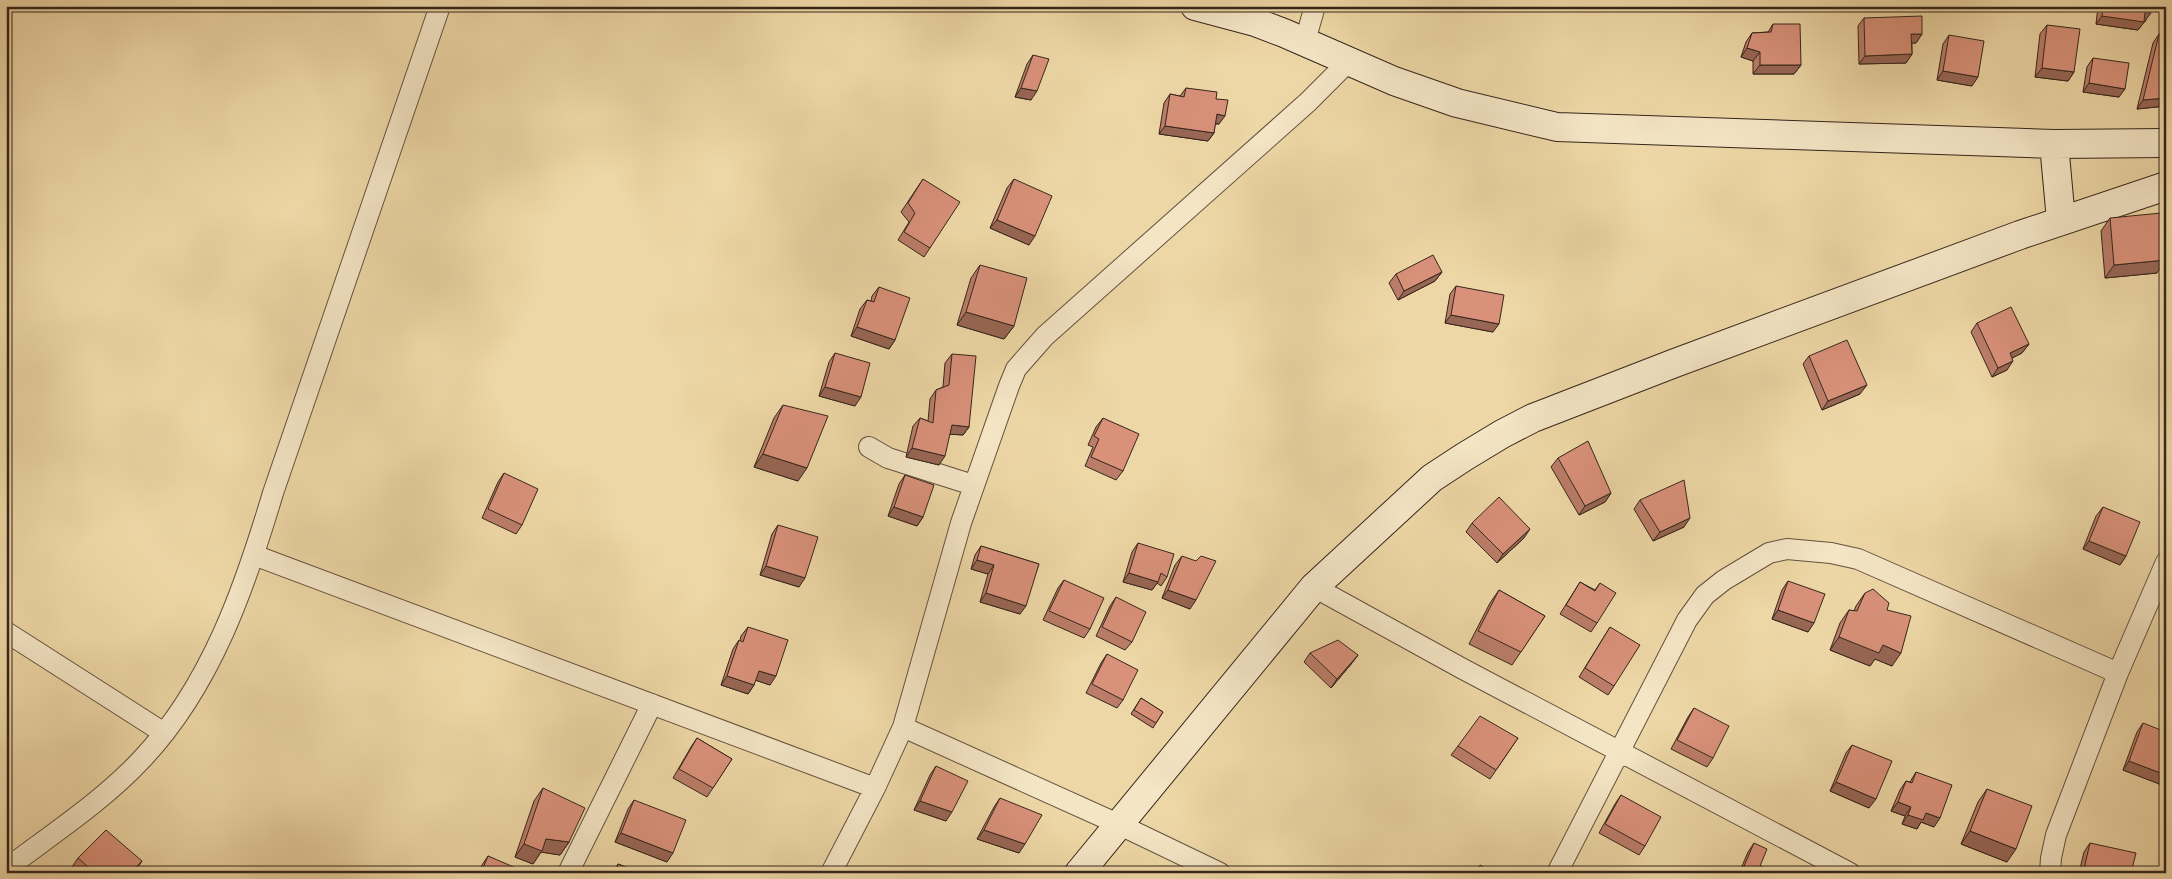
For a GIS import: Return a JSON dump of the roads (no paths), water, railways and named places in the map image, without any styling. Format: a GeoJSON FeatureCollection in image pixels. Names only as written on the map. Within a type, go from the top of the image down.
{"type":"FeatureCollection","features":[{"type":"Feature","properties":{"kind":"main road"},"geometry":{"type":"LineString","coordinates":[[1196,6],[1255,22],[1305,40],[1394,80],[1457,103],[1557,127],[2054,144],[2166,143]]}},
{"type":"Feature","properties":{"kind":"main road"},"geometry":{"type":"LineString","coordinates":[[2054,144],[2061,220]]}},
{"type":"Feature","properties":{"kind":"main road"},"geometry":{"type":"LineString","coordinates":[[1079,873],[1314,587],[1432,478],[1502,434],[1533,418],[1675,363],[2061,220],[2166,186]]}},
{"type":"Feature","properties":{"kind":"street"},"geometry":{"type":"LineString","coordinates":[[6,868],[98,798],[142,760],[180,712],[207,667],[254,555],[273,493],[440,6]]}},
{"type":"Feature","properties":{"kind":"street"},"geometry":{"type":"LineString","coordinates":[[1305,40],[1316,6]]}},
{"type":"Feature","properties":{"kind":"street"},"geometry":{"type":"LineString","coordinates":[[831,873],[875,788],[903,727],[973,485],[1016,369],[1032,349],[1308,102],[1349,61]]}},
{"type":"Feature","properties":{"kind":"street"},"geometry":{"type":"LineString","coordinates":[[869,447],[888,458],[973,485]]}},
{"type":"Feature","properties":{"kind":"street"},"geometry":{"type":"LineString","coordinates":[[1558,873],[1687,620],[1705,595],[1724,580],[1769,554],[1787,549],[1831,553],[1858,560],[2118,673]]}},
{"type":"Feature","properties":{"kind":"street"},"geometry":{"type":"LineString","coordinates":[[254,555],[875,788]]}},
{"type":"Feature","properties":{"kind":"street"},"geometry":{"type":"LineString","coordinates":[[2050,873],[2056,835],[2118,673],[2166,562]]}},
{"type":"Feature","properties":{"kind":"street"},"geometry":{"type":"LineString","coordinates":[[1314,587],[1463,669],[1850,873]]}},
{"type":"Feature","properties":{"kind":"street"},"geometry":{"type":"LineString","coordinates":[[6,632],[164,733]]}},
{"type":"Feature","properties":{"kind":"street"},"geometry":{"type":"LineString","coordinates":[[568,873],[652,704]]}},
{"type":"Feature","properties":{"kind":"street"},"geometry":{"type":"LineString","coordinates":[[903,727],[1118,824],[1220,873]]}}]}
